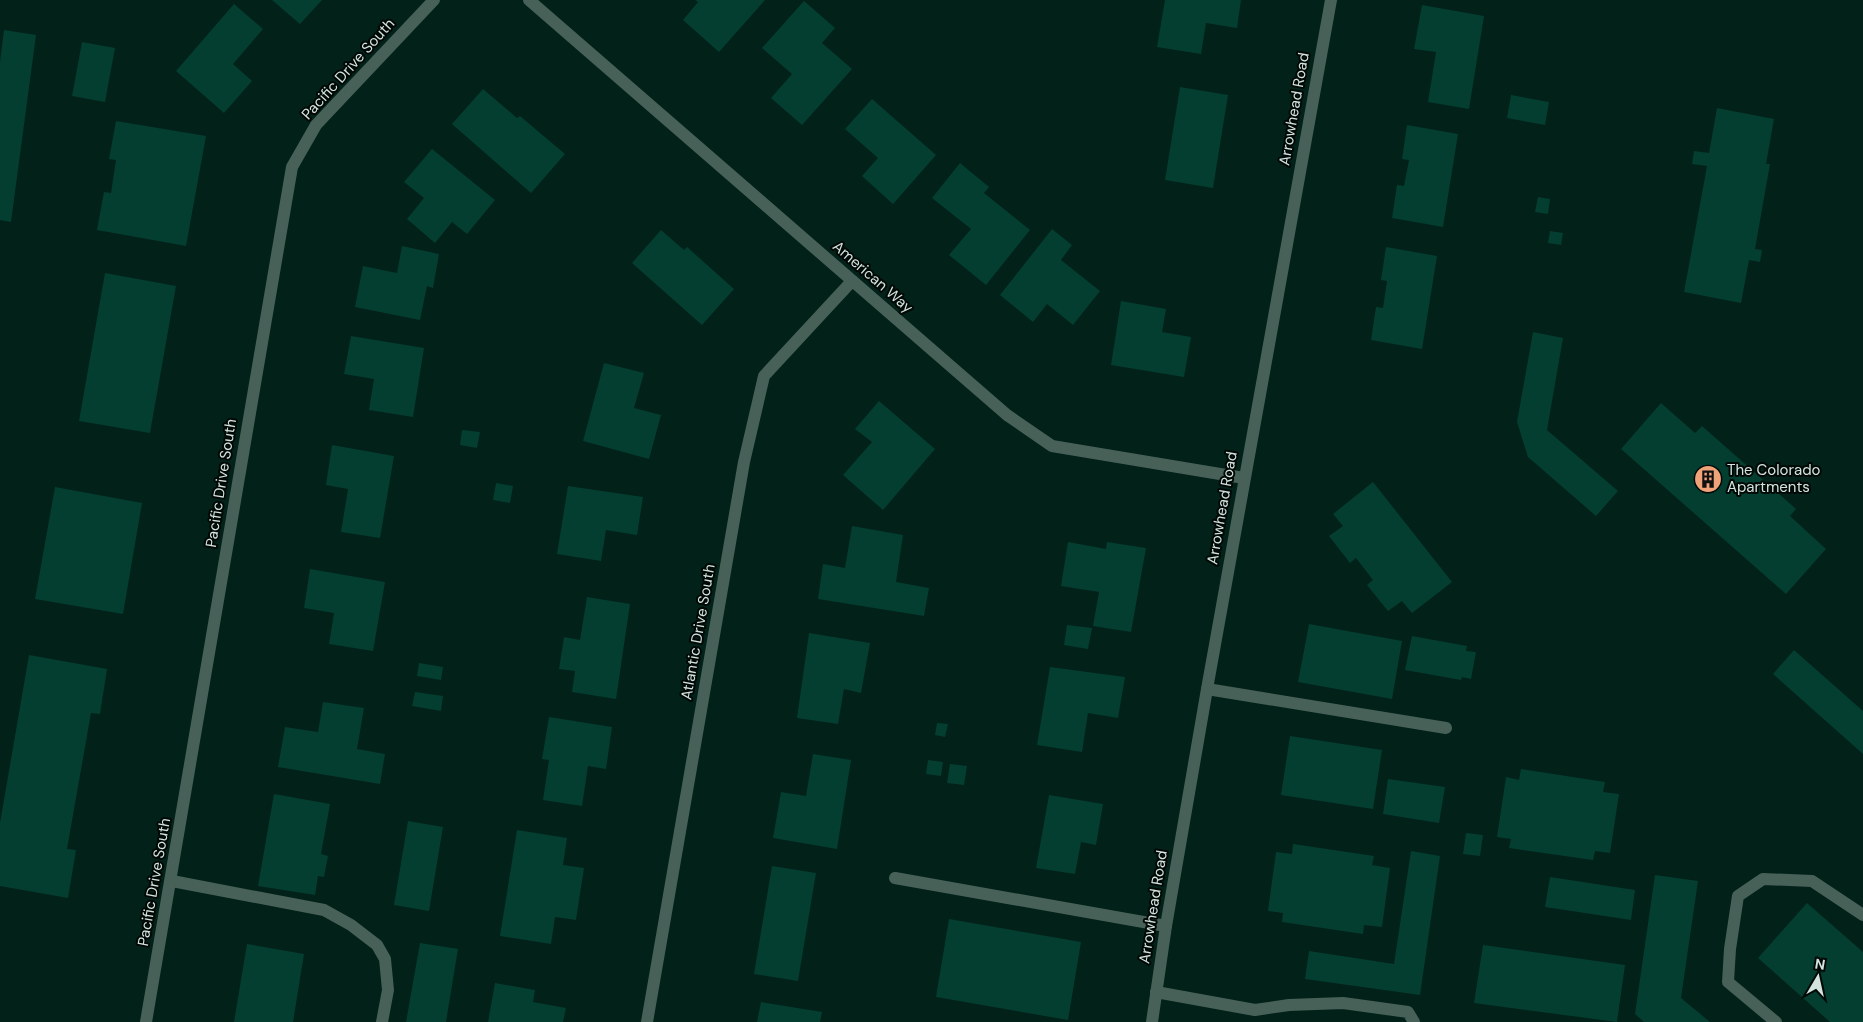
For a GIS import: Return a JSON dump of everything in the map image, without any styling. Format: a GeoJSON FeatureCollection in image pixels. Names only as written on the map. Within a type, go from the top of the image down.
{"type":"FeatureCollection","features":[{"type":"Feature","properties":{"kind":"street","name":"Pacific Drive South"},"geometry":{"type":"LineString","coordinates":[[146,1022],[172,882],[269,294],[292,167],[316,125],[434,0]]}},
{"type":"Feature","properties":{"kind":"street","name":"American Way"},"geometry":{"type":"LineString","coordinates":[[529,0],[1007,415],[1052,446],[1244,478]]}},
{"type":"Feature","properties":{"kind":"street","name":"Arrowhead Road"},"geometry":{"type":"LineString","coordinates":[[1152,1022],[1166,926],[1207,689],[1330,0]]}},
{"type":"Feature","properties":{"kind":"street","name":"Atlantic Drive South"},"geometry":{"type":"LineString","coordinates":[[647,1022],[744,462],[764,376],[852,280]]}},
{"type":"Feature","properties":{"kind":"street"},"geometry":{"type":"LineString","coordinates":[[1207,689],[1446,728]]}},
{"type":"Feature","properties":{"kind":"street"},"geometry":{"type":"LineString","coordinates":[[895,878],[1166,926]]}},
{"type":"Feature","properties":{"kind":"street"},"geometry":{"type":"LineString","coordinates":[[1776,1022],[1728,982],[1730,949],[1738,896],[1763,879],[1812,881],[1863,915]]}},
{"type":"Feature","properties":{"kind":"street"},"geometry":{"type":"LineString","coordinates":[[172,882],[324,910],[351,925],[378,945],[385,960],[388,990],[382,1022]]}},
{"type":"Feature","properties":{"kind":"street"},"geometry":{"type":"LineString","coordinates":[[1156,992],[1255,1010],[1288,1004],[1344,1003],[1408,1012],[1414,1022]]}},
{"type":"Feature","properties":{"kind":"building"},"geometry":{"type":"Polygon","coordinates":[[[272,0],[322,0],[300,24],[272,0]]]}},
{"type":"Feature","properties":{"kind":"building"},"geometry":{"type":"Polygon","coordinates":[[[695,0],[765,0],[719,52],[683,20],[698,2],[695,0]]]}},
{"type":"Feature","properties":{"kind":"building"},"geometry":{"type":"Polygon","coordinates":[[[1165,0],[1241,0],[1237,28],[1206,23],[1201,54],[1157,47],[1165,0]]]}},
{"type":"Feature","properties":{"kind":"building"},"geometry":{"type":"Polygon","coordinates":[[[804,1],[835,28],[822,43],[852,69],[802,125],[771,98],[792,74],[762,48],[804,1]]]}},
{"type":"Feature","properties":{"kind":"building"},"geometry":{"type":"Polygon","coordinates":[[[234,4],[263,29],[233,64],[252,81],[224,113],[176,71],[234,4]]]}},
{"type":"Feature","properties":{"kind":"building"},"geometry":{"type":"Polygon","coordinates":[[[1422,5],[1484,16],[1469,109],[1428,102],[1436,52],[1414,49],[1422,5]]]}},
{"type":"Feature","properties":{"kind":"building"},"geometry":{"type":"Polygon","coordinates":[[[4,30],[36,35],[11,222],[0,220],[0,62],[4,30]]]}},
{"type":"Feature","properties":{"kind":"building"},"geometry":{"type":"Polygon","coordinates":[[[82,42],[115,48],[105,102],[72,96],[82,42]]]}},
{"type":"Feature","properties":{"kind":"building"},"geometry":{"type":"Polygon","coordinates":[[[1180,87],[1228,95],[1213,188],[1165,180],[1180,87]]]}},
{"type":"Feature","properties":{"kind":"building"},"geometry":{"type":"Polygon","coordinates":[[[483,89],[517,118],[520,116],[565,154],[531,193],[452,124],[483,89]]]}},
{"type":"Feature","properties":{"kind":"building"},"geometry":{"type":"Polygon","coordinates":[[[1511,95],[1549,102],[1545,125],[1507,118],[1511,95]]]}},
{"type":"Feature","properties":{"kind":"building"},"geometry":{"type":"Polygon","coordinates":[[[872,99],[936,155],[893,204],[862,176],[878,158],[845,129],[872,99]]]}},
{"type":"Feature","properties":{"kind":"building"},"geometry":{"type":"Polygon","coordinates":[[[1717,108],[1774,119],[1766,164],[1770,164],[1755,249],[1762,250],[1760,262],[1749,260],[1741,303],[1684,292],[1707,166],[1692,164],[1694,151],[1709,153],[1717,108]]]}},
{"type":"Feature","properties":{"kind":"building"},"geometry":{"type":"Polygon","coordinates":[[[116,121],[206,136],[186,246],[97,230],[104,192],[111,193],[116,160],[109,159],[116,121]]]}},
{"type":"Feature","properties":{"kind":"building"},"geometry":{"type":"Polygon","coordinates":[[[1407,125],[1458,134],[1443,227],[1392,218],[1397,185],[1404,186],[1409,160],[1402,159],[1407,125]]]}},
{"type":"Feature","properties":{"kind":"building"},"geometry":{"type":"Polygon","coordinates":[[[432,149],[495,200],[467,234],[452,222],[435,243],[407,219],[424,198],[404,182],[432,149]]]}},
{"type":"Feature","properties":{"kind":"building"},"geometry":{"type":"Polygon","coordinates":[[[960,163],[989,187],[984,193],[1030,230],[986,285],[949,255],[971,229],[932,198],[960,163]]]}},
{"type":"Feature","properties":{"kind":"building"},"geometry":{"type":"Polygon","coordinates":[[[1538,197],[1550,199],[1548,214],[1535,212],[1538,197]]]}},
{"type":"Feature","properties":{"kind":"building"},"geometry":{"type":"Polygon","coordinates":[[[1052,229],[1072,245],[1061,260],[1100,291],[1073,325],[1047,304],[1033,322],[1000,295],[1052,229]]]}},
{"type":"Feature","properties":{"kind":"building"},"geometry":{"type":"Polygon","coordinates":[[[661,230],[684,250],[687,247],[734,289],[702,325],[632,263],[661,230]]]}},
{"type":"Feature","properties":{"kind":"building"},"geometry":{"type":"Polygon","coordinates":[[[1550,231],[1563,233],[1561,245],[1548,243],[1550,231]]]}},
{"type":"Feature","properties":{"kind":"building"},"geometry":{"type":"Polygon","coordinates":[[[402,246],[439,254],[433,288],[427,286],[420,320],[355,307],[363,266],[397,273],[402,246]]]}},
{"type":"Feature","properties":{"kind":"building"},"geometry":{"type":"Polygon","coordinates":[[[1386,247],[1437,256],[1422,349],[1371,340],[1376,307],[1383,308],[1387,281],[1381,280],[1386,247]]]}},
{"type":"Feature","properties":{"kind":"building"},"geometry":{"type":"Polygon","coordinates":[[[105,273],[176,286],[150,433],[79,421],[105,273]]]}},
{"type":"Feature","properties":{"kind":"building"},"geometry":{"type":"Polygon","coordinates":[[[1121,301],[1166,309],[1162,332],[1191,337],[1184,377],[1111,365],[1121,301]]]}},
{"type":"Feature","properties":{"kind":"building"},"geometry":{"type":"Polygon","coordinates":[[[1533,332],[1563,338],[1547,430],[1618,491],[1596,516],[1528,457],[1517,422],[1533,332]]]}},
{"type":"Feature","properties":{"kind":"building"},"geometry":{"type":"Polygon","coordinates":[[[351,336],[424,348],[413,417],[369,410],[374,379],[344,374],[351,336]]]}},
{"type":"Feature","properties":{"kind":"building"},"geometry":{"type":"Polygon","coordinates":[[[604,363],[644,373],[634,408],[661,415],[649,459],[583,441],[604,363]]]}},
{"type":"Feature","properties":{"kind":"building"},"geometry":{"type":"Polygon","coordinates":[[[879,401],[935,449],[883,510],[843,475],[872,442],[855,429],[879,401]]]}},
{"type":"Feature","properties":{"kind":"building","name":"The Colorado Apartments"},"geometry":{"type":"Polygon","coordinates":[[[1661,403],[1695,433],[1702,426],[1796,509],[1790,516],[1826,549],[1786,594],[1621,449],[1661,403]]]}},
{"type":"Feature","properties":{"kind":"building"},"geometry":{"type":"Polygon","coordinates":[[[462,430],[480,432],[477,448],[460,445],[462,430]]]}},
{"type":"Feature","properties":{"kind":"building"},"geometry":{"type":"Polygon","coordinates":[[[332,445],[394,456],[380,538],[341,532],[348,489],[326,485],[332,445]]]}},
{"type":"Feature","properties":{"kind":"building"},"geometry":{"type":"Polygon","coordinates":[[[1373,482],[1452,582],[1412,613],[1402,601],[1388,611],[1367,585],[1373,580],[1356,558],[1350,563],[1329,536],[1343,526],[1333,514],[1373,482]]]}},
{"type":"Feature","properties":{"kind":"building"},"geometry":{"type":"Polygon","coordinates":[[[496,483],[513,486],[510,503],[493,500],[496,483]]]}},
{"type":"Feature","properties":{"kind":"building"},"geometry":{"type":"Polygon","coordinates":[[[568,486],[643,497],[637,535],[606,530],[601,561],[557,554],[568,486]]]}},
{"type":"Feature","properties":{"kind":"building"},"geometry":{"type":"Polygon","coordinates":[[[55,487],[142,503],[123,614],[35,599],[55,487]]]}},
{"type":"Feature","properties":{"kind":"building"},"geometry":{"type":"Polygon","coordinates":[[[852,526],[903,535],[896,582],[929,588],[924,616],[818,599],[823,564],[845,568],[852,526]]]}},
{"type":"Feature","properties":{"kind":"building"},"geometry":{"type":"Polygon","coordinates":[[[1068,542],[1106,549],[1107,542],[1146,548],[1131,632],[1093,626],[1099,592],[1061,586],[1068,542]]]}},
{"type":"Feature","properties":{"kind":"building"},"geometry":{"type":"Polygon","coordinates":[[[310,569],[385,582],[373,651],[329,644],[334,613],[304,608],[310,569]]]}},
{"type":"Feature","properties":{"kind":"building"},"geometry":{"type":"Polygon","coordinates":[[[587,597],[630,604],[616,699],[572,692],[575,671],[559,669],[564,637],[580,640],[587,597]]]}},
{"type":"Feature","properties":{"kind":"building"},"geometry":{"type":"Polygon","coordinates":[[[1309,624],[1402,641],[1392,699],[1298,682],[1309,624]]]}},
{"type":"Feature","properties":{"kind":"building"},"geometry":{"type":"Polygon","coordinates":[[[1067,625],[1092,628],[1088,649],[1064,645],[1067,625]]]}},
{"type":"Feature","properties":{"kind":"building"},"geometry":{"type":"Polygon","coordinates":[[[809,633],[870,643],[861,693],[844,689],[838,724],[797,718],[809,633]]]}},
{"type":"Feature","properties":{"kind":"building"},"geometry":{"type":"Polygon","coordinates":[[[1412,636],[1467,646],[1466,651],[1476,652],[1471,679],[1462,677],[1461,680],[1405,670],[1412,636]]]}},
{"type":"Feature","properties":{"kind":"building"},"geometry":{"type":"Polygon","coordinates":[[[1794,650],[1863,711],[1863,754],[1773,674],[1794,650]]]}},
{"type":"Feature","properties":{"kind":"building"},"geometry":{"type":"Polygon","coordinates":[[[29,655],[107,669],[100,714],[91,713],[67,849],[76,850],[68,898],[0,886],[0,823],[29,655]]]}},
{"type":"Feature","properties":{"kind":"building"},"geometry":{"type":"Polygon","coordinates":[[[419,663],[443,667],[441,680],[417,676],[419,663]]]}},
{"type":"Feature","properties":{"kind":"building"},"geometry":{"type":"Polygon","coordinates":[[[1050,667],[1125,677],[1118,718],[1088,713],[1082,752],[1037,745],[1050,667]]]}},
{"type":"Feature","properties":{"kind":"building"},"geometry":{"type":"Polygon","coordinates":[[[415,692],[443,696],[441,711],[412,706],[415,692]]]}},
{"type":"Feature","properties":{"kind":"building"},"geometry":{"type":"Polygon","coordinates":[[[323,702],[364,708],[357,749],[385,754],[380,784],[278,767],[285,727],[318,732],[323,702]]]}},
{"type":"Feature","properties":{"kind":"building"},"geometry":{"type":"Polygon","coordinates":[[[549,717],[612,727],[606,769],[588,766],[582,806],[543,800],[549,760],[542,759],[549,717]]]}},
{"type":"Feature","properties":{"kind":"building"},"geometry":{"type":"Polygon","coordinates":[[[937,723],[948,724],[945,737],[935,735],[937,723]]]}},
{"type":"Feature","properties":{"kind":"building"},"geometry":{"type":"Polygon","coordinates":[[[1290,736],[1382,750],[1373,809],[1281,795],[1290,736]]]}},
{"type":"Feature","properties":{"kind":"building"},"geometry":{"type":"Polygon","coordinates":[[[813,754],[851,760],[837,849],[773,838],[781,792],[806,796],[813,754]]]}},
{"type":"Feature","properties":{"kind":"building"},"geometry":{"type":"Polygon","coordinates":[[[928,760],[943,762],[941,776],[926,774],[928,760]]]}},
{"type":"Feature","properties":{"kind":"building"},"geometry":{"type":"Polygon","coordinates":[[[950,764],[967,766],[964,785],[947,783],[950,764]]]}},
{"type":"Feature","properties":{"kind":"building"},"geometry":{"type":"Polygon","coordinates":[[[1521,769],[1605,782],[1603,792],[1619,794],[1610,853],[1595,851],[1593,860],[1509,848],[1511,839],[1497,837],[1506,777],[1519,780],[1521,769]]]}},
{"type":"Feature","properties":{"kind":"building"},"geometry":{"type":"Polygon","coordinates":[[[1388,779],[1445,787],[1439,823],[1383,814],[1388,779]]]}},
{"type":"Feature","properties":{"kind":"building"},"geometry":{"type":"Polygon","coordinates":[[[274,794],[330,804],[321,854],[328,856],[324,877],[318,876],[315,895],[258,886],[274,794]]]}},
{"type":"Feature","properties":{"kind":"building"},"geometry":{"type":"Polygon","coordinates":[[[1049,795],[1103,804],[1096,845],[1081,842],[1075,874],[1036,868],[1049,795]]]}},
{"type":"Feature","properties":{"kind":"building"},"geometry":{"type":"Polygon","coordinates":[[[408,821],[443,827],[429,911],[394,905],[408,821]]]}},
{"type":"Feature","properties":{"kind":"building"},"geometry":{"type":"Polygon","coordinates":[[[517,830],[567,838],[563,865],[584,868],[576,920],[555,917],[551,944],[500,936],[517,830]]]}},
{"type":"Feature","properties":{"kind":"building"},"geometry":{"type":"Polygon","coordinates":[[[1466,833],[1483,835],[1480,856],[1463,854],[1466,833]]]}},
{"type":"Feature","properties":{"kind":"building"},"geometry":{"type":"Polygon","coordinates":[[[1293,844],[1374,856],[1372,865],[1390,868],[1382,927],[1364,925],[1363,934],[1282,922],[1283,913],[1268,911],[1276,852],[1292,854],[1293,844]]]}},
{"type":"Feature","properties":{"kind":"building"},"geometry":{"type":"Polygon","coordinates":[[[1411,851],[1440,856],[1420,995],[1305,979],[1309,951],[1394,964],[1411,851]]]}},
{"type":"Feature","properties":{"kind":"building"},"geometry":{"type":"Polygon","coordinates":[[[772,866],[816,873],[798,981],[754,974],[772,866]]]}},
{"type":"Feature","properties":{"kind":"building"},"geometry":{"type":"Polygon","coordinates":[[[1655,875],[1698,881],[1681,998],[1710,1022],[1644,1022],[1635,1014],[1655,875]]]}},
{"type":"Feature","properties":{"kind":"building"},"geometry":{"type":"Polygon","coordinates":[[[1550,877],[1635,890],[1631,920],[1545,907],[1550,877]]]}},
{"type":"Feature","properties":{"kind":"building"},"geometry":{"type":"Polygon","coordinates":[[[1807,903],[1863,952],[1863,1022],[1830,1022],[1758,958],[1807,903]]]}},
{"type":"Feature","properties":{"kind":"building"},"geometry":{"type":"Polygon","coordinates":[[[949,919],[1081,942],[1068,1020],[936,997],[949,919]]]}},
{"type":"Feature","properties":{"kind":"building"},"geometry":{"type":"Polygon","coordinates":[[[420,943],[458,949],[446,1022],[406,1022],[420,943]]]}},
{"type":"Feature","properties":{"kind":"building"},"geometry":{"type":"Polygon","coordinates":[[[247,944],[304,954],[293,1022],[234,1022],[247,944]]]}},
{"type":"Feature","properties":{"kind":"building"},"geometry":{"type":"Polygon","coordinates":[[[1483,945],[1625,965],[1617,1022],[1474,1003],[1483,945]]]}},
{"type":"Feature","properties":{"kind":"building"},"geometry":{"type":"Polygon","coordinates":[[[495,983],[535,990],[533,1002],[566,1008],[563,1022],[488,1022],[495,983]]]}},
{"type":"Feature","properties":{"kind":"building"},"geometry":{"type":"Polygon","coordinates":[[[761,1002],[822,1012],[820,1022],[757,1022],[761,1002]]]}},
{"type":"Feature","properties":{"kind":"place","name":"The Colorado Apartments"},"geometry":{"type":"Point","coordinates":[1708,479]}}]}
